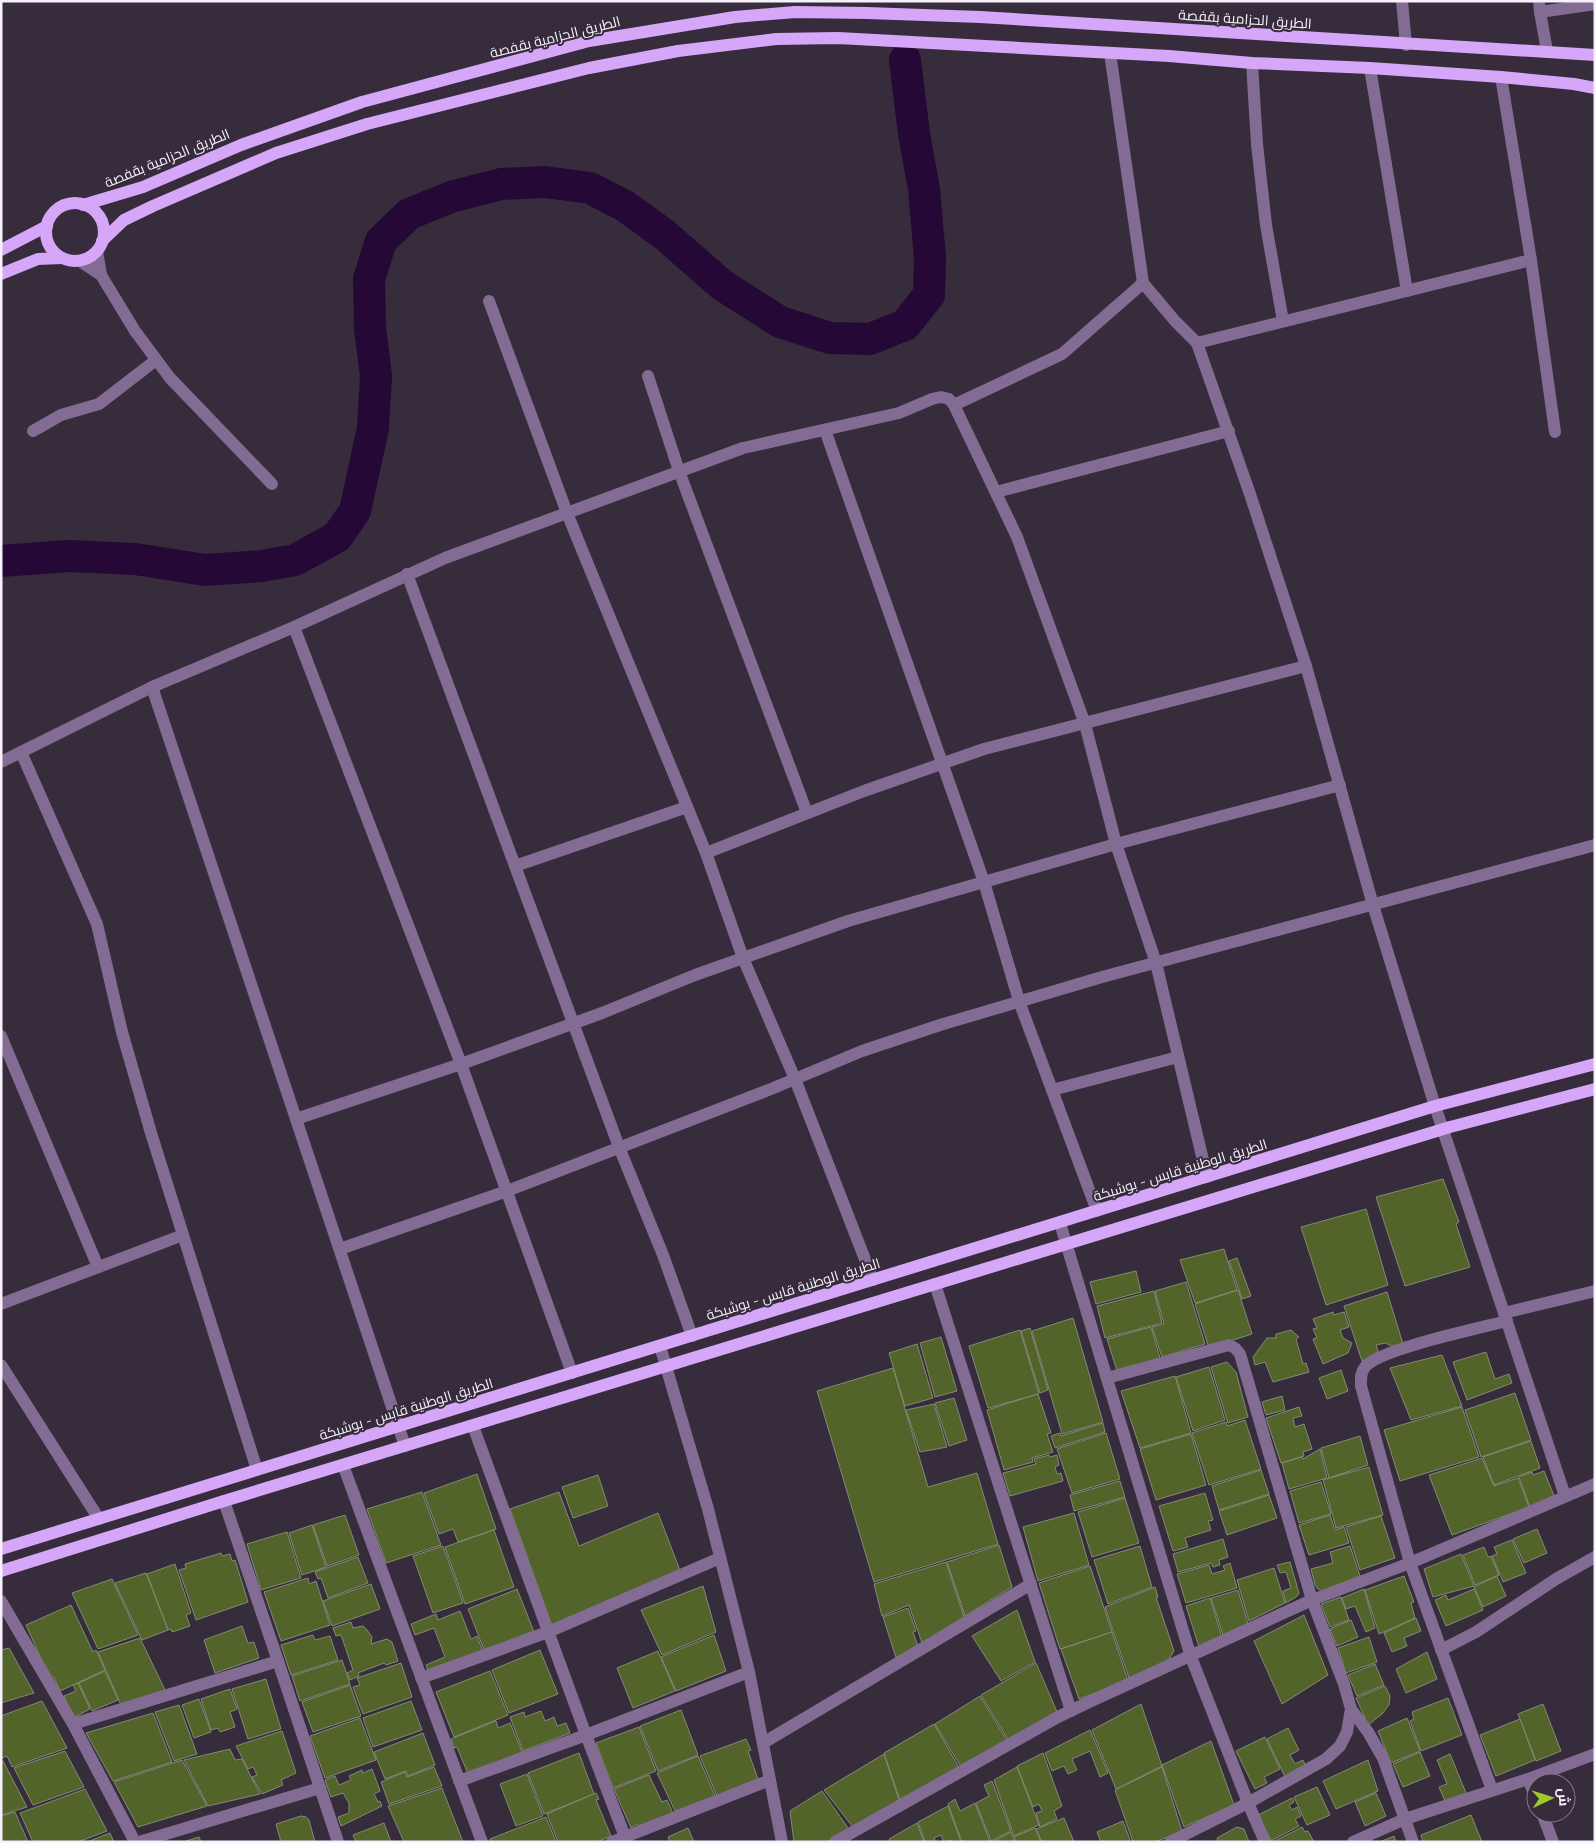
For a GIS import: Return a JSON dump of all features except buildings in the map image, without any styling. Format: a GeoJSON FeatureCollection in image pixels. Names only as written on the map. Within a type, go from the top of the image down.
{"type":"FeatureCollection","features":[{"type":"Feature","properties":{"kind":"main road","name":"الطريق الحزامية بقفصة"},"geometry":{"type":"LineString","coordinates":[[83,205],[143,187],[241,145],[362,102],[589,41],[735,16],[794,12],[952,16],[1595,55]]}},
{"type":"Feature","properties":{"kind":"main road"},"geometry":{"type":"LineString","coordinates":[[99,246],[103,232],[102,223],[98,215],[91,209],[74,203],[64,205],[50,217],[46,235],[48,244],[62,258],[80,261],[89,257],[120,224],[137,213],[276,153],[367,124],[589,68],[669,53],[776,40],[838,38],[1252,63],[1370,68],[1501,77],[1574,84],[1595,88]]}},
{"type":"Feature","properties":{"kind":"main road"},"geometry":{"type":"LineString","coordinates":[[1,250],[47,226]]}},
{"type":"Feature","properties":{"kind":"main road"},"geometry":{"type":"LineString","coordinates":[[1,274],[38,259],[62,258]]}},
{"type":"Feature","properties":{"kind":"main road","name":"الطريق الوطنية قابس - بوشبكة"},"geometry":{"type":"LineString","coordinates":[[1,1549],[1435,1106],[1595,1064]]}},
{"type":"Feature","properties":{"kind":"main road"},"geometry":{"type":"LineString","coordinates":[[1,1571],[667,1365],[1443,1129],[1595,1089]]}},
{"type":"Feature","properties":{"kind":"street"},"geometry":{"type":"LineString","coordinates":[[1402,1],[1406,45]]}},
{"type":"Feature","properties":{"kind":"street"},"geometry":{"type":"LineString","coordinates":[[1547,51],[1539,7],[1595,4]]}},
{"type":"Feature","properties":{"kind":"street"},"geometry":{"type":"LineString","coordinates":[[1110,53],[1144,283],[1198,343],[1229,431],[1306,666],[1373,905],[1435,1106],[1565,1496]]}},
{"type":"Feature","properties":{"kind":"street"},"geometry":{"type":"LineString","coordinates":[[1252,63],[1266,226],[1283,321]]}},
{"type":"Feature","properties":{"kind":"street"},"geometry":{"type":"LineString","coordinates":[[1370,68],[1407,291]]}},
{"type":"Feature","properties":{"kind":"street"},"geometry":{"type":"LineString","coordinates":[[1501,77],[1531,260],[1555,432]]}},
{"type":"Feature","properties":{"kind":"street"},"geometry":{"type":"LineString","coordinates":[[99,246],[101,275]]}},
{"type":"Feature","properties":{"kind":"street"},"geometry":{"type":"LineString","coordinates":[[1198,343],[1531,260]]}},
{"type":"Feature","properties":{"kind":"street"},"geometry":{"type":"LineString","coordinates":[[80,261],[101,275],[135,331],[170,378],[272,484]]}},
{"type":"Feature","properties":{"kind":"street"},"geometry":{"type":"LineString","coordinates":[[954,405],[1062,354],[1144,283]]}},
{"type":"Feature","properties":{"kind":"street"},"geometry":{"type":"LineString","coordinates":[[489,302],[567,513],[706,853],[743,958],[795,1079],[872,1280]]}},
{"type":"Feature","properties":{"kind":"street"},"geometry":{"type":"LineString","coordinates":[[33,431],[61,416],[99,404],[156,360]]}},
{"type":"Feature","properties":{"kind":"street"},"geometry":{"type":"LineString","coordinates":[[648,376],[679,471],[807,813]]}},
{"type":"Feature","properties":{"kind":"street"},"geometry":{"type":"LineString","coordinates":[[2,760],[152,687],[445,558],[743,448],[898,413],[932,399],[941,397],[949,399],[954,405],[996,492],[1028,566],[1085,724],[1116,844],[1156,963],[1207,1177]]}},
{"type":"Feature","properties":{"kind":"street"},"geometry":{"type":"LineString","coordinates":[[825,430],[984,882],[1019,1001],[1097,1211]]}},
{"type":"Feature","properties":{"kind":"street"},"geometry":{"type":"LineString","coordinates":[[996,492],[1229,431]]}},
{"type":"Feature","properties":{"kind":"street"},"geometry":{"type":"LineString","coordinates":[[406,574],[619,1147],[663,1255],[692,1336]]}},
{"type":"Feature","properties":{"kind":"street"},"geometry":{"type":"LineString","coordinates":[[294,626],[461,1064],[572,1373]]}},
{"type":"Feature","properties":{"kind":"street"},"geometry":{"type":"LineString","coordinates":[[706,853],[864,790],[984,749],[1306,666]]}},
{"type":"Feature","properties":{"kind":"street"},"geometry":{"type":"LineString","coordinates":[[152,687],[406,1446]]}},
{"type":"Feature","properties":{"kind":"street"},"geometry":{"type":"LineString","coordinates":[[21,752],[97,924],[125,1041],[151,1133],[257,1470]]}},
{"type":"Feature","properties":{"kind":"street"},"geometry":{"type":"LineString","coordinates":[[296,1119],[461,1064],[743,958],[848,921],[1116,844],[1340,785]]}},
{"type":"Feature","properties":{"kind":"street"},"geometry":{"type":"LineString","coordinates":[[515,866],[687,807]]}},
{"type":"Feature","properties":{"kind":"street"},"geometry":{"type":"LineString","coordinates":[[340,1248],[507,1191],[884,1043],[1102,977],[1595,845]]}},
{"type":"Feature","properties":{"kind":"street"},"geometry":{"type":"LineString","coordinates":[[1,1036],[98,1267]]}},
{"type":"Feature","properties":{"kind":"street"},"geometry":{"type":"LineString","coordinates":[[1052,1090],[1178,1057]]}},
{"type":"Feature","properties":{"kind":"street"},"geometry":{"type":"LineString","coordinates":[[1060,1222],[1190,1657],[1265,1842]]}},
{"type":"Feature","properties":{"kind":"street"},"geometry":{"type":"LineString","coordinates":[[1,1304],[183,1235]]}},
{"type":"Feature","properties":{"kind":"street"},"geometry":{"type":"LineString","coordinates":[[935,1284],[1071,1711]]}},
{"type":"Feature","properties":{"kind":"street"},"geometry":{"type":"LineString","coordinates":[[1492,1790],[1410,1563],[1361,1386],[1361,1374],[1365,1367],[1386,1353],[1595,1291]]}},
{"type":"Feature","properties":{"kind":"street"},"geometry":{"type":"LineString","coordinates":[[1107,1378],[1229,1345],[1235,1348],[1244,1361],[1312,1600],[1344,1684],[1351,1709],[1368,1732],[1382,1758],[1413,1842]]}},
{"type":"Feature","properties":{"kind":"street"},"geometry":{"type":"LineString","coordinates":[[660,1346],[667,1365],[750,1672],[782,1842]]}},
{"type":"Feature","properties":{"kind":"street"},"geometry":{"type":"LineString","coordinates":[[1,1365],[99,1519]]}},
{"type":"Feature","properties":{"kind":"street"},"geometry":{"type":"LineString","coordinates":[[473,1426],[626,1839]]}},
{"type":"Feature","properties":{"kind":"street"},"geometry":{"type":"LineString","coordinates":[[343,1465],[482,1842]]}},
{"type":"Feature","properties":{"kind":"street"},"geometry":{"type":"LineString","coordinates":[[835,1842],[1071,1711],[1312,1600],[1410,1563],[1595,1484]]}},
{"type":"Feature","properties":{"kind":"street"},"geometry":{"type":"LineString","coordinates":[[224,1501],[338,1842]]}},
{"type":"Feature","properties":{"kind":"street"},"geometry":{"type":"LineString","coordinates":[[1442,1650],[1476,1632],[1556,1579],[1595,1557]]}},
{"type":"Feature","properties":{"kind":"street"},"geometry":{"type":"LineString","coordinates":[[421,1678],[548,1632],[720,1558]]}},
{"type":"Feature","properties":{"kind":"street"},"geometry":{"type":"LineString","coordinates":[[763,1743],[1030,1584]]}},
{"type":"Feature","properties":{"kind":"street"},"geometry":{"type":"LineString","coordinates":[[1,1601],[73,1724],[137,1842],[320,1788]]}},
{"type":"Feature","properties":{"kind":"street"},"geometry":{"type":"LineString","coordinates":[[73,1724],[278,1661]]}},
{"type":"Feature","properties":{"kind":"street"},"geometry":{"type":"LineString","coordinates":[[459,1781],[750,1672]]}},
{"type":"Feature","properties":{"kind":"street"},"geometry":{"type":"LineString","coordinates":[[1170,1842],[1248,1803],[1326,1759],[1340,1746],[1348,1732],[1351,1709]]}},
{"type":"Feature","properties":{"kind":"street"},"geometry":{"type":"LineString","coordinates":[[1544,1773],[1595,1754]]}},
{"type":"Feature","properties":{"kind":"street"},"geometry":{"type":"LineString","coordinates":[[612,1842],[626,1839],[770,1780]]}},
{"type":"Feature","properties":{"kind":"street"},"geometry":{"type":"LineString","coordinates":[[1353,1842],[1406,1819],[1526,1780]]}},
{"type":"Feature","properties":{"kind":"street"},"geometry":{"type":"LineString","coordinates":[[1546,1823],[1554,1842]]}},
{"type":"Feature","properties":{"kind":"waterway"},"geometry":{"type":"LineString","coordinates":[[1,561],[69,556],[135,559],[205,570],[262,566],[295,560],[337,537],[355,511],[373,428],[376,376],[370,328],[369,279],[381,241],[409,214],[451,197],[501,184],[545,182],[590,188],[625,206],[665,235],[722,285],[780,322],[830,338],[870,339],[905,325],[929,295],[930,258],[924,189],[914,134],[905,60]]}}]}
